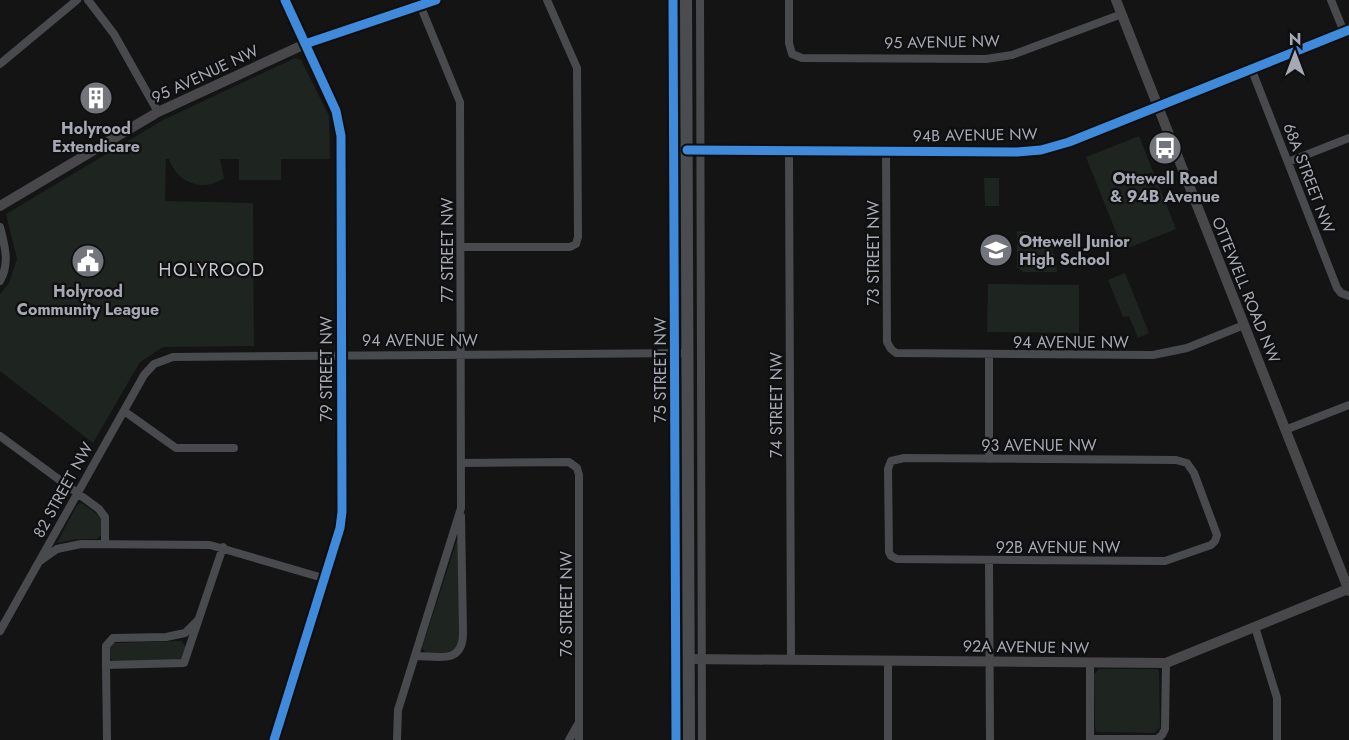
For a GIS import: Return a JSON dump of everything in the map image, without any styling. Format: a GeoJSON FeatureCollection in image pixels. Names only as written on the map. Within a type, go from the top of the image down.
{"type":"FeatureCollection","features":[{"type":"Feature","properties":{"kind":"main road","name":"75 STREET NW"},"geometry":{"type":"LineString","coordinates":[[686,0],[687,150],[681,353],[690,659],[689,740]]}},
{"type":"Feature","properties":{"kind":"street"},"geometry":{"type":"LineString","coordinates":[[2,60],[77,0]]}},
{"type":"Feature","properties":{"kind":"street"},"geometry":{"type":"LineString","coordinates":[[88,0],[117,39],[158,112]]}},
{"type":"Feature","properties":{"kind":"street","name":"79 STREET NW"},"geometry":{"type":"LineString","coordinates":[[274,740],[340,528],[342,512],[341,136],[339,120],[285,0]]}},
{"type":"Feature","properties":{"kind":"street","name":"95 AVENUE NW"},"geometry":{"type":"LineString","coordinates":[[0,206],[158,112],[305,44],[419,3],[436,0]]}},
{"type":"Feature","properties":{"kind":"street"},"geometry":{"type":"LineString","coordinates":[[461,247],[570,248],[576,244],[578,237],[577,68],[547,0]]}},
{"type":"Feature","properties":{"kind":"street","name":"75 STREET NW"},"geometry":{"type":"LineString","coordinates":[[673,0],[681,353],[676,740]]}},
{"type":"Feature","properties":{"kind":"street"},"geometry":{"type":"LineString","coordinates":[[700,0],[702,740]]}},
{"type":"Feature","properties":{"kind":"street","name":"95 AVENUE NW"},"geometry":{"type":"LineString","coordinates":[[789,0],[789,43],[792,54],[802,58],[986,59],[1012,55],[1122,14]]}},
{"type":"Feature","properties":{"kind":"street","name":"OTTEWELL ROAD NW"},"geometry":{"type":"LineString","coordinates":[[1116,0],[1348,590]]}},
{"type":"Feature","properties":{"kind":"street"},"geometry":{"type":"LineString","coordinates":[[1331,0],[1346,31]]}},
{"type":"Feature","properties":{"kind":"street","name":"77 STREET NW"},"geometry":{"type":"LineString","coordinates":[[415,656],[449,657],[459,653],[463,633],[460,102],[419,3]]}},
{"type":"Feature","properties":{"kind":"street","name":"94B AVENUE NW"},"geometry":{"type":"LineString","coordinates":[[687,150],[886,152],[1041,150],[1069,142],[1346,31]]}},
{"type":"Feature","properties":{"kind":"street","name":"68A STREET NW"},"geometry":{"type":"LineString","coordinates":[[1251,68],[1337,288],[1347,296]]}},
{"type":"Feature","properties":{"kind":"street"},"geometry":{"type":"LineString","coordinates":[[1288,162],[1349,138]]}},
{"type":"Feature","properties":{"kind":"street","name":"74 STREET NW"},"geometry":{"type":"LineString","coordinates":[[789,151],[791,660]]}},
{"type":"Feature","properties":{"kind":"street","name":"73 STREET NW"},"geometry":{"type":"LineString","coordinates":[[886,152],[887,342],[893,351]]}},
{"type":"Feature","properties":{"kind":"street"},"geometry":{"type":"LineString","coordinates":[[0,227],[6,256],[5,273],[0,281]]}},
{"type":"Feature","properties":{"kind":"street","name":"94 AVENUE NW"},"geometry":{"type":"LineString","coordinates":[[893,351],[904,354],[1153,355],[1187,348],[1244,325]]}},
{"type":"Feature","properties":{"kind":"street","name":"94 AVENUE NW"},"geometry":{"type":"LineString","coordinates":[[154,364],[173,357],[681,353]]}},
{"type":"Feature","properties":{"kind":"street"},"geometry":{"type":"LineString","coordinates":[[989,355],[989,459]]}},
{"type":"Feature","properties":{"kind":"street","name":"82 STREET NW"},"geometry":{"type":"LineString","coordinates":[[0,631],[144,375],[154,364]]}},
{"type":"Feature","properties":{"kind":"street"},"geometry":{"type":"LineString","coordinates":[[1286,430],[1349,405]]}},
{"type":"Feature","properties":{"kind":"street"},"geometry":{"type":"LineString","coordinates":[[124,411],[176,448],[234,448]]}},
{"type":"Feature","properties":{"kind":"street"},"geometry":{"type":"LineString","coordinates":[[0,436],[99,509],[105,517],[105,543]]}},
{"type":"Feature","properties":{"kind":"street","name":"93 AVENUE NW"},"geometry":{"type":"LineString","coordinates":[[897,560],[889,552],[888,469],[891,461],[903,458],[1176,460],[1187,463],[1194,473],[1217,535],[1215,541]]}},
{"type":"Feature","properties":{"kind":"street","name":"76 STREET NW"},"geometry":{"type":"LineString","coordinates":[[461,463],[569,462],[577,468],[579,475],[579,740]]}},
{"type":"Feature","properties":{"kind":"street","name":"77 STREET NW"},"geometry":{"type":"LineString","coordinates":[[397,740],[398,710],[461,508]]}},
{"type":"Feature","properties":{"kind":"street","name":"92B AVENUE NW"},"geometry":{"type":"LineString","coordinates":[[897,560],[1165,561],[1211,545],[1215,541]]}},
{"type":"Feature","properties":{"kind":"street"},"geometry":{"type":"LineString","coordinates":[[38,562],[57,549],[81,544],[210,545],[324,578]]}},
{"type":"Feature","properties":{"kind":"street"},"geometry":{"type":"LineString","coordinates":[[106,665],[184,663],[223,547]]}},
{"type":"Feature","properties":{"kind":"street"},"geometry":{"type":"LineString","coordinates":[[989,560],[990,740]]}},
{"type":"Feature","properties":{"kind":"street","name":"92A AVENUE NW"},"geometry":{"type":"LineString","coordinates":[[690,659],[1166,663],[1348,590]]}},
{"type":"Feature","properties":{"kind":"street"},"geometry":{"type":"LineString","coordinates":[[106,740],[106,646],[113,638],[166,637],[185,633],[201,617]]}},
{"type":"Feature","properties":{"kind":"street"},"geometry":{"type":"LineString","coordinates":[[1255,627],[1277,698],[1277,740]]}},
{"type":"Feature","properties":{"kind":"street"},"geometry":{"type":"LineString","coordinates":[[888,660],[888,740]]}},
{"type":"Feature","properties":{"kind":"street"},"geometry":{"type":"LineString","coordinates":[[1090,662],[1090,739],[1157,739],[1162,735],[1165,729],[1166,663]]}},
{"type":"Feature","properties":{"kind":"street"},"geometry":{"type":"LineString","coordinates":[[569,740],[579,723]]}},
{"type":"Feature","properties":{"kind":"shaded area"},"geometry":{"type":"Polygon","coordinates":[[[676,0],[678,0],[679,159],[677,159],[676,0]]]}},
{"type":"Feature","properties":{"kind":"shaded area"},"geometry":{"type":"Polygon","coordinates":[[[295,58],[301,60],[329,116],[330,159],[281,159],[281,180],[239,180],[239,159],[220,159],[224,178],[208,185],[199,185],[184,180],[169,159],[166,159],[165,201],[253,203],[254,346],[163,347],[140,362],[93,443],[0,371],[0,294],[9,283],[17,259],[6,214],[163,120],[295,58]]]}},
{"type":"Feature","properties":{"kind":"shaded area"},"geometry":{"type":"Polygon","coordinates":[[[1139,136],[1176,229],[1123,250],[1086,157],[1139,136]]]}},
{"type":"Feature","properties":{"kind":"shaded area"},"geometry":{"type":"Polygon","coordinates":[[[677,163],[679,179],[679,341],[678,341],[677,163]]]}},
{"type":"Feature","properties":{"kind":"shaded area"},"geometry":{"type":"Polygon","coordinates":[[[984,178],[999,178],[999,206],[985,206],[984,178]]]}},
{"type":"Feature","properties":{"kind":"shaded area"},"geometry":{"type":"Polygon","coordinates":[[[1017,231],[1034,234],[1047,242],[1054,254],[1057,272],[1023,272],[1017,267],[1017,231]]]}},
{"type":"Feature","properties":{"kind":"shaded area"},"geometry":{"type":"Polygon","coordinates":[[[1125,273],[1149,333],[1138,338],[1129,316],[1123,317],[1108,280],[1125,273]]]}},
{"type":"Feature","properties":{"kind":"shaded area"},"geometry":{"type":"Polygon","coordinates":[[[988,284],[1079,285],[1079,333],[987,332],[988,284]]]}},
{"type":"Feature","properties":{"kind":"shaded area"},"geometry":{"type":"Polygon","coordinates":[[[680,360],[682,740],[679,740],[680,360]]]}},
{"type":"Feature","properties":{"kind":"shaded area"},"geometry":{"type":"Polygon","coordinates":[[[80,503],[101,517],[101,535],[97,539],[78,539],[57,543],[77,505],[80,503]]]}},
{"type":"Feature","properties":{"kind":"shaded area"},"geometry":{"type":"Polygon","coordinates":[[[457,540],[459,540],[459,639],[457,650],[446,653],[426,653],[422,648],[457,540]]]}},
{"type":"Feature","properties":{"kind":"shaded area"},"geometry":{"type":"Polygon","coordinates":[[[182,641],[186,648],[183,658],[178,661],[114,662],[110,658],[110,647],[114,643],[182,641]]]}},
{"type":"Feature","properties":{"kind":"shaded area"},"geometry":{"type":"Polygon","coordinates":[[[1099,669],[1157,669],[1159,671],[1160,728],[1154,733],[1097,732],[1095,729],[1094,674],[1099,669]]]}},
{"type":"Feature","properties":{"kind":"cycle path"},"geometry":{"type":"LineString","coordinates":[[274,740],[340,528],[342,512],[341,136],[336,111],[285,0]]}},
{"type":"Feature","properties":{"kind":"cycle path"},"geometry":{"type":"LineString","coordinates":[[305,44],[436,0]]}},
{"type":"Feature","properties":{"kind":"cycle path"},"geometry":{"type":"LineString","coordinates":[[673,0],[676,740]]}},
{"type":"Feature","properties":{"kind":"cycle path"},"geometry":{"type":"LineString","coordinates":[[687,150],[1017,152],[1041,150],[1069,142],[1349,30]]}},
{"type":"Feature","properties":{"kind":"place","name":"Holyrood Extendicare"},"geometry":{"type":"Point","coordinates":[96,98]}},
{"type":"Feature","properties":{"kind":"place","name":"Ottewell Road & 94B Avenue"},"geometry":{"type":"Point","coordinates":[1165,148]}},
{"type":"Feature","properties":{"kind":"place","name":"Ottewell Junior High School"},"geometry":{"type":"Point","coordinates":[996,250]}},
{"type":"Feature","properties":{"kind":"place","name":"Holyrood Community League"},"geometry":{"type":"Point","coordinates":[88,261]}},
{"type":"Feature","properties":{"kind":"district","name":"HOLYROOD"},"geometry":{"type":"Point","coordinates":[212,270]}}]}
